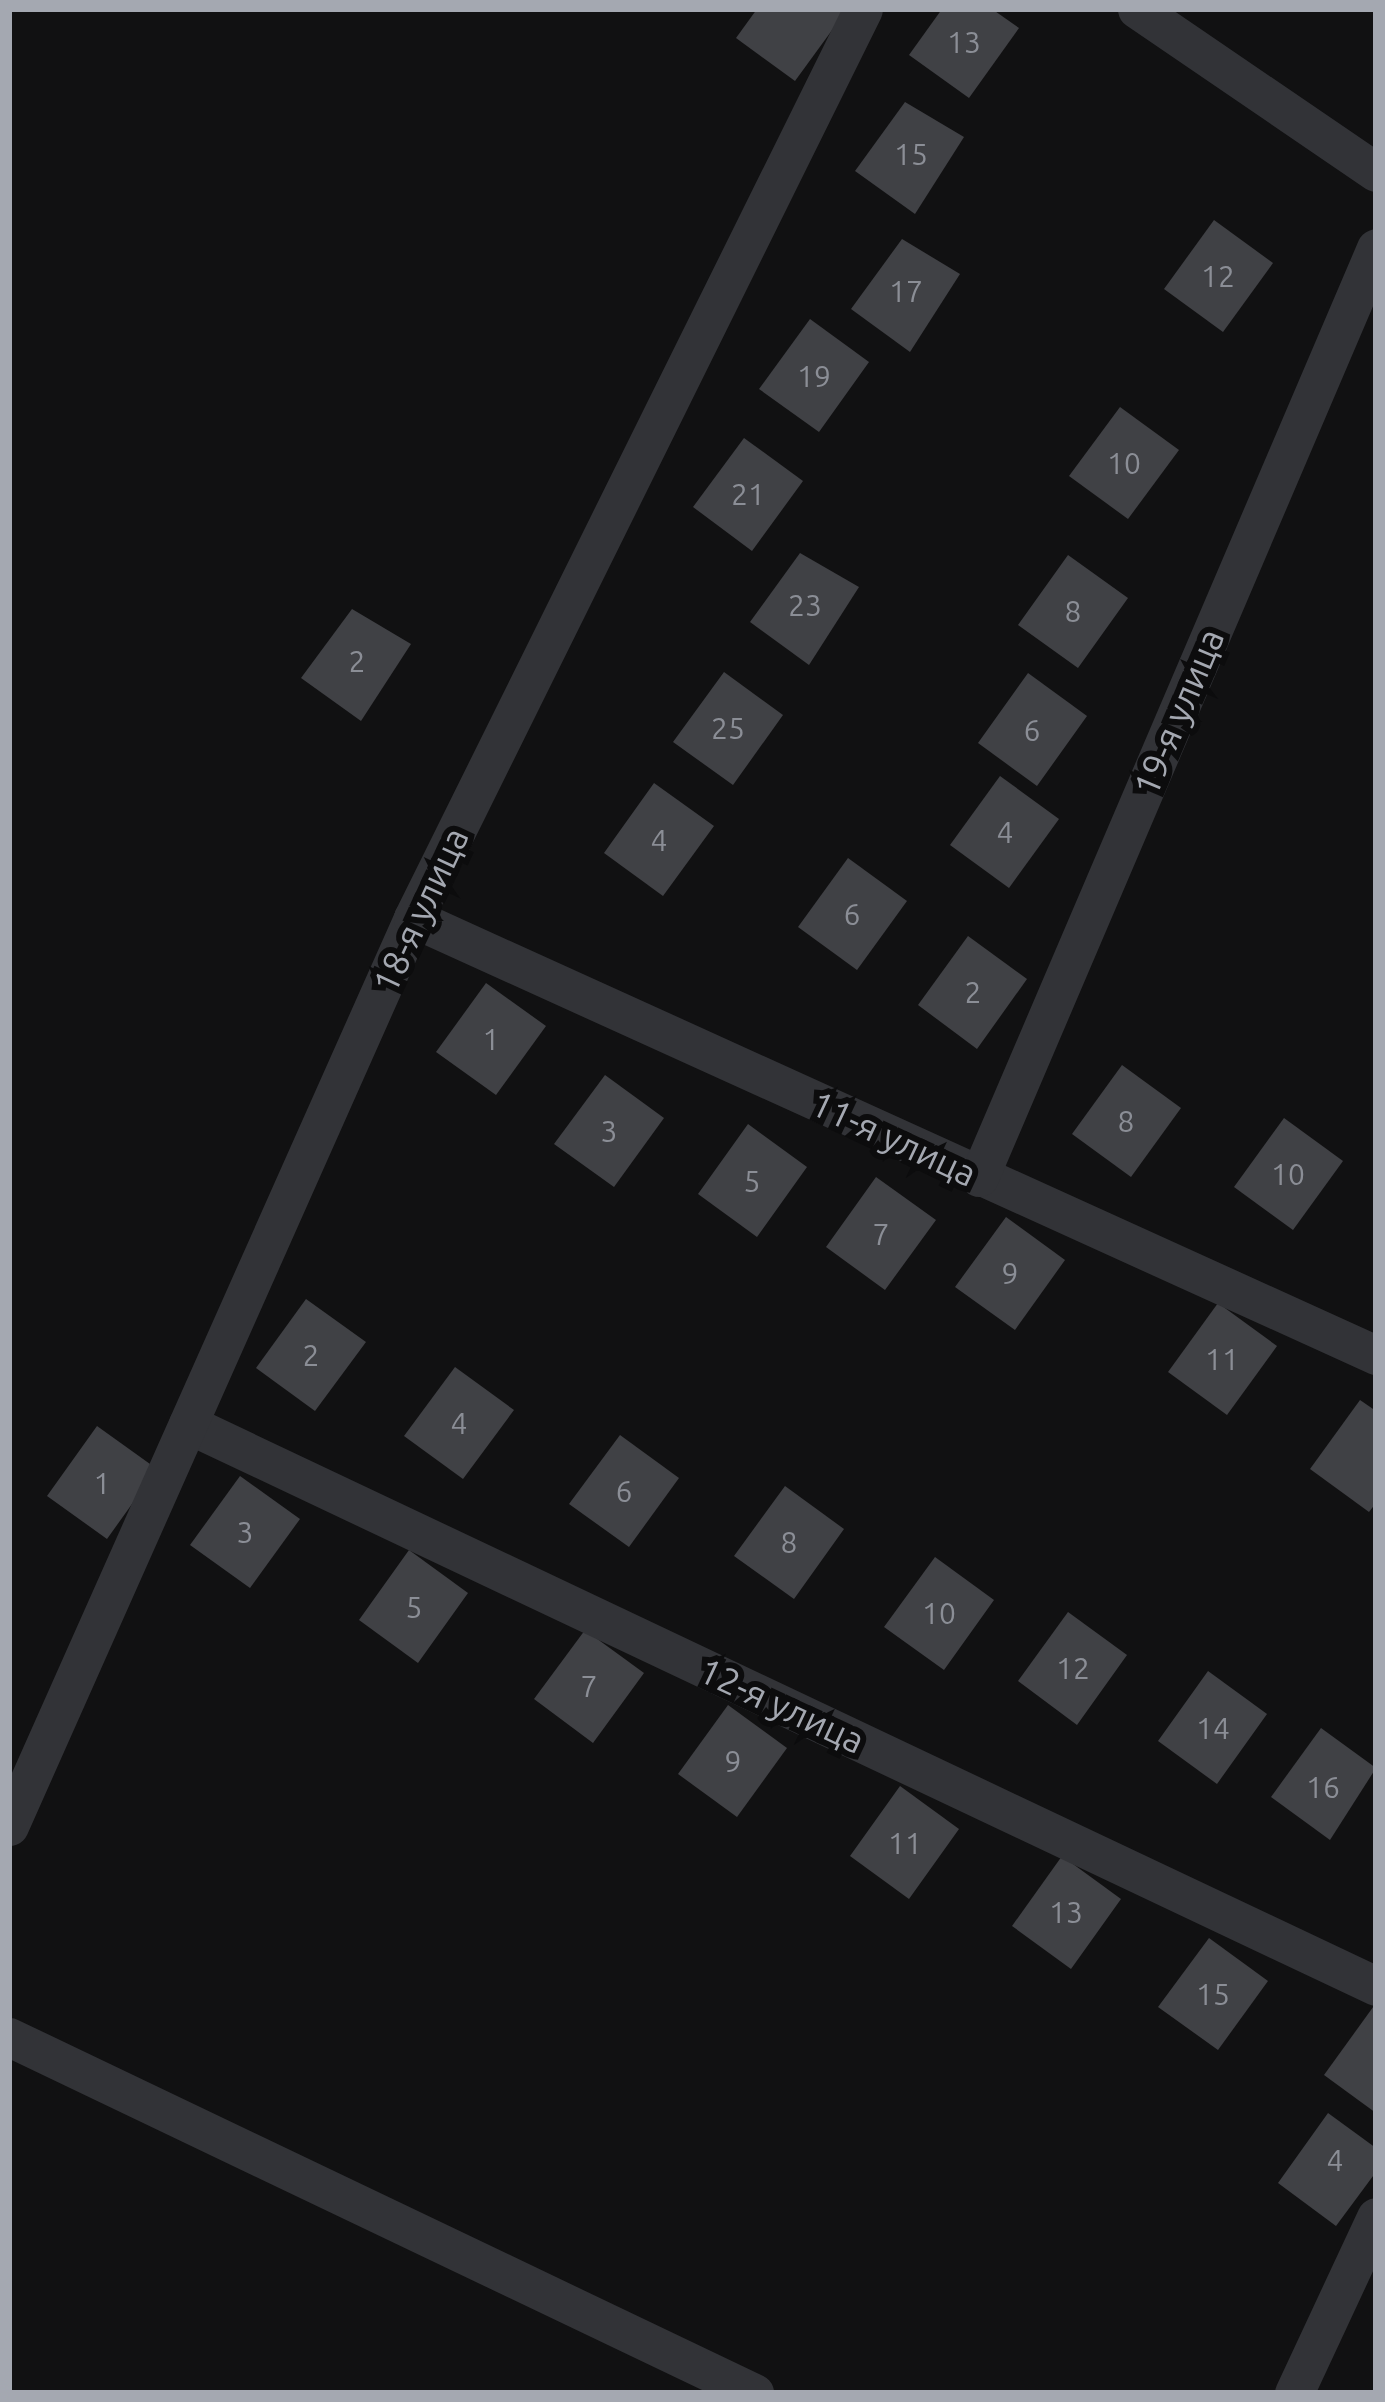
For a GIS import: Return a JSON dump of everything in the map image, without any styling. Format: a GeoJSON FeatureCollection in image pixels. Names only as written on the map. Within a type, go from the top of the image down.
{"type":"FeatureCollection","features":[{"type":"Feature","properties":{"kind":"street","name":"18-я улица"},"geometry":{"type":"LineString","coordinates":[[9,1826],[413,919],[863,9]]}},
{"type":"Feature","properties":{"kind":"street"},"geometry":{"type":"LineString","coordinates":[[1137,9],[1376,172]]}},
{"type":"Feature","properties":{"kind":"street","name":"19-я улица"},"geometry":{"type":"LineString","coordinates":[[979,1177],[1376,248]]}},
{"type":"Feature","properties":{"kind":"street","name":"11-я улица"},"geometry":{"type":"LineString","coordinates":[[413,919],[1376,1355]]}},
{"type":"Feature","properties":{"kind":"street","name":"12-я улица"},"geometry":{"type":"LineString","coordinates":[[188,1424],[1376,1986]]}},
{"type":"Feature","properties":{"kind":"street"},"geometry":{"type":"LineString","coordinates":[[9,2036],[754,2393]]}},
{"type":"Feature","properties":{"kind":"street"},"geometry":{"type":"LineString","coordinates":[[1294,2393],[1376,2218]]}},
{"type":"Feature","properties":{"kind":"building"},"geometry":{"type":"Polygon","coordinates":[[[757,9],[846,11],[795,81],[736,38],[757,9]]]}},
{"type":"Feature","properties":{"kind":"building"},"geometry":{"type":"Polygon","coordinates":[[[942,9],[992,9],[1019,28],[969,98],[909,55],[942,9]]]}},
{"type":"Feature","properties":{"kind":"building"},"geometry":{"type":"Polygon","coordinates":[[[905,102],[964,137],[915,214],[855,171],[905,102]]]}},
{"type":"Feature","properties":{"kind":"building"},"geometry":{"type":"Polygon","coordinates":[[[1214,220],[1273,263],[1223,332],[1164,289],[1214,220]]]}},
{"type":"Feature","properties":{"kind":"building"},"geometry":{"type":"Polygon","coordinates":[[[902,239],[960,274],[910,352],[851,309],[902,239]]]}},
{"type":"Feature","properties":{"kind":"building"},"geometry":{"type":"Polygon","coordinates":[[[810,319],[869,362],[819,432],[759,389],[810,319]]]}},
{"type":"Feature","properties":{"kind":"building"},"geometry":{"type":"Polygon","coordinates":[[[1120,407],[1179,450],[1128,519],[1069,476],[1120,407]]]}},
{"type":"Feature","properties":{"kind":"building"},"geometry":{"type":"Polygon","coordinates":[[[744,438],[803,481],[752,551],[693,507],[744,438]]]}},
{"type":"Feature","properties":{"kind":"building"},"geometry":{"type":"Polygon","coordinates":[[[800,553],[859,587],[809,665],[750,622],[800,553]]]}},
{"type":"Feature","properties":{"kind":"building"},"geometry":{"type":"Polygon","coordinates":[[[1068,555],[1128,598],[1078,668],[1018,625],[1068,555]]]}},
{"type":"Feature","properties":{"kind":"building"},"geometry":{"type":"Polygon","coordinates":[[[352,609],[411,644],[361,721],[301,678],[352,609]]]}},
{"type":"Feature","properties":{"kind":"building"},"geometry":{"type":"Polygon","coordinates":[[[724,672],[783,715],[733,785],[673,742],[724,672]]]}},
{"type":"Feature","properties":{"kind":"building"},"geometry":{"type":"Polygon","coordinates":[[[1028,673],[1087,716],[1037,786],[978,743],[1028,673]]]}},
{"type":"Feature","properties":{"kind":"building"},"geometry":{"type":"Polygon","coordinates":[[[1000,776],[1059,819],[1009,888],[950,845],[1000,776]]]}},
{"type":"Feature","properties":{"kind":"building"},"geometry":{"type":"Polygon","coordinates":[[[654,783],[714,826],[663,896],[604,853],[654,783]]]}},
{"type":"Feature","properties":{"kind":"building"},"geometry":{"type":"Polygon","coordinates":[[[848,858],[907,901],[857,970],[798,927],[848,858]]]}},
{"type":"Feature","properties":{"kind":"building"},"geometry":{"type":"Polygon","coordinates":[[[968,936],[1027,979],[977,1049],[918,1005],[968,936]]]}},
{"type":"Feature","properties":{"kind":"building"},"geometry":{"type":"Polygon","coordinates":[[[486,983],[546,1026],[496,1095],[436,1052],[486,983]]]}},
{"type":"Feature","properties":{"kind":"building"},"geometry":{"type":"Polygon","coordinates":[[[1122,1065],[1181,1108],[1131,1177],[1072,1134],[1122,1065]]]}},
{"type":"Feature","properties":{"kind":"building"},"geometry":{"type":"Polygon","coordinates":[[[605,1075],[664,1118],[614,1187],[554,1144],[605,1075]]]}},
{"type":"Feature","properties":{"kind":"building"},"geometry":{"type":"Polygon","coordinates":[[[1284,1118],[1343,1161],[1293,1230],[1234,1187],[1284,1118]]]}},
{"type":"Feature","properties":{"kind":"building"},"geometry":{"type":"Polygon","coordinates":[[[748,1124],[807,1167],[757,1237],[698,1194],[748,1124]]]}},
{"type":"Feature","properties":{"kind":"building"},"geometry":{"type":"Polygon","coordinates":[[[876,1177],[936,1220],[885,1290],[826,1247],[876,1177]]]}},
{"type":"Feature","properties":{"kind":"building"},"geometry":{"type":"Polygon","coordinates":[[[1006,1217],[1065,1260],[1015,1330],[955,1287],[1006,1217]]]}},
{"type":"Feature","properties":{"kind":"building"},"geometry":{"type":"Polygon","coordinates":[[[306,1299],[366,1342],[315,1411],[256,1368],[306,1299]]]}},
{"type":"Feature","properties":{"kind":"building"},"geometry":{"type":"Polygon","coordinates":[[[1218,1303],[1277,1346],[1227,1415],[1168,1372],[1218,1303]]]}},
{"type":"Feature","properties":{"kind":"building"},"geometry":{"type":"Polygon","coordinates":[[[455,1367],[514,1410],[463,1479],[404,1436],[455,1367]]]}},
{"type":"Feature","properties":{"kind":"building"},"geometry":{"type":"Polygon","coordinates":[[[1360,1400],[1376,1411],[1376,1503],[1369,1512],[1310,1469],[1360,1400]]]}},
{"type":"Feature","properties":{"kind":"building"},"geometry":{"type":"Polygon","coordinates":[[[97,1426],[157,1469],[107,1539],[47,1496],[97,1426]]]}},
{"type":"Feature","properties":{"kind":"building"},"geometry":{"type":"Polygon","coordinates":[[[620,1435],[679,1478],[629,1547],[569,1504],[620,1435]]]}},
{"type":"Feature","properties":{"kind":"building"},"geometry":{"type":"Polygon","coordinates":[[[240,1476],[300,1519],[250,1588],[190,1545],[240,1476]]]}},
{"type":"Feature","properties":{"kind":"building"},"geometry":{"type":"Polygon","coordinates":[[[785,1486],[844,1529],[794,1599],[734,1556],[785,1486]]]}},
{"type":"Feature","properties":{"kind":"building"},"geometry":{"type":"Polygon","coordinates":[[[409,1550],[468,1593],[418,1663],[359,1620],[409,1550]]]}},
{"type":"Feature","properties":{"kind":"building"},"geometry":{"type":"Polygon","coordinates":[[[935,1557],[994,1600],[944,1670],[884,1627],[935,1557]]]}},
{"type":"Feature","properties":{"kind":"building"},"geometry":{"type":"Polygon","coordinates":[[[1068,1612],[1127,1655],[1077,1725],[1018,1681],[1068,1612]]]}},
{"type":"Feature","properties":{"kind":"building"},"geometry":{"type":"Polygon","coordinates":[[[585,1630],[644,1673],[593,1743],[534,1699],[585,1630]]]}},
{"type":"Feature","properties":{"kind":"building"},"geometry":{"type":"Polygon","coordinates":[[[1208,1671],[1267,1714],[1217,1784],[1158,1741],[1208,1671]]]}},
{"type":"Feature","properties":{"kind":"building"},"geometry":{"type":"Polygon","coordinates":[[[728,1705],[787,1748],[737,1817],[678,1774],[728,1705]]]}},
{"type":"Feature","properties":{"kind":"building"},"geometry":{"type":"Polygon","coordinates":[[[1321,1728],[1376,1768],[1330,1840],[1271,1797],[1321,1728]]]}},
{"type":"Feature","properties":{"kind":"building"},"geometry":{"type":"Polygon","coordinates":[[[900,1786],[959,1829],[909,1899],[850,1856],[900,1786]]]}},
{"type":"Feature","properties":{"kind":"building"},"geometry":{"type":"Polygon","coordinates":[[[1062,1856],[1121,1899],[1071,1969],[1012,1926],[1062,1856]]]}},
{"type":"Feature","properties":{"kind":"building"},"geometry":{"type":"Polygon","coordinates":[[[1209,1938],[1268,1981],[1218,2050],[1158,2007],[1209,1938]]]}},
{"type":"Feature","properties":{"kind":"building"},"geometry":{"type":"Polygon","coordinates":[[[1376,2003],[1376,2113],[1324,2075],[1376,2003]]]}},
{"type":"Feature","properties":{"kind":"building"},"geometry":{"type":"Polygon","coordinates":[[[1328,2113],[1376,2148],[1376,2172],[1336,2226],[1278,2183],[1328,2113]]]}}]}
